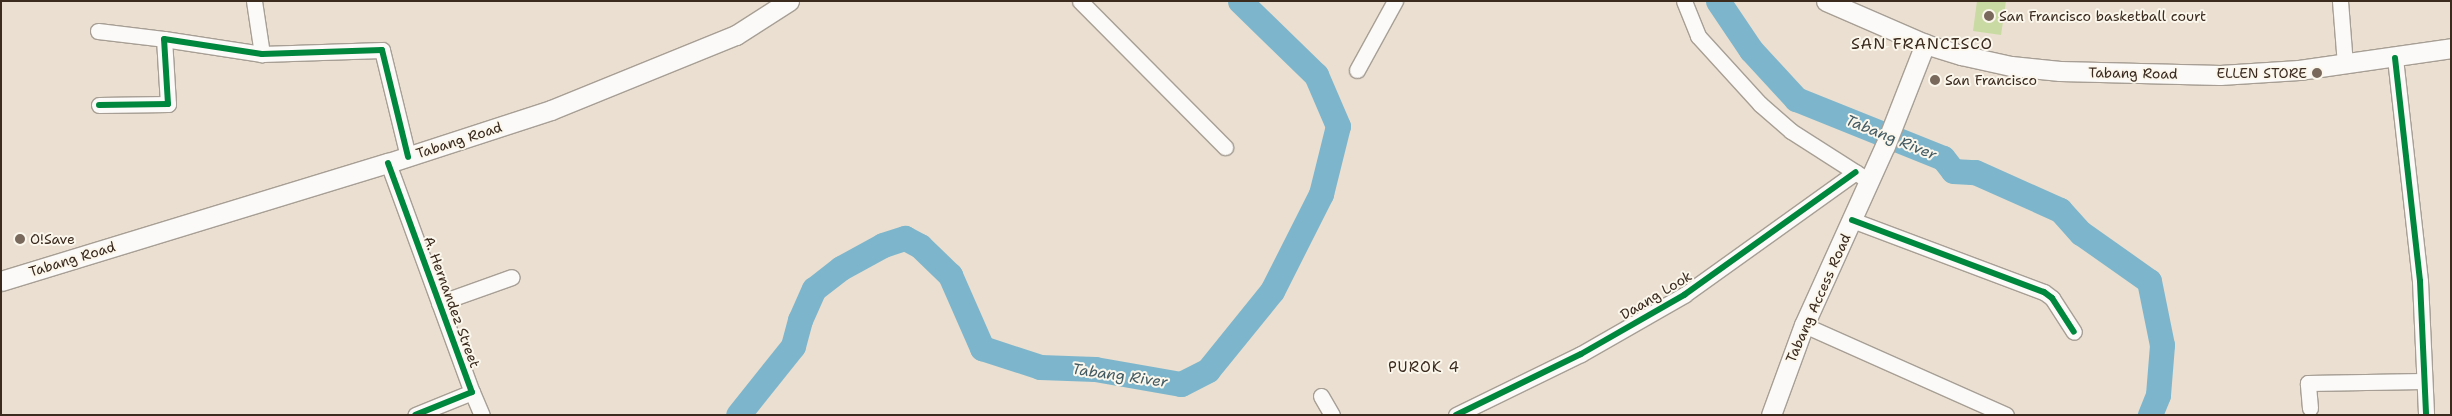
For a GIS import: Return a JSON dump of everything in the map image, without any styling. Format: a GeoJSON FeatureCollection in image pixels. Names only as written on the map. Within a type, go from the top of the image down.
{"type":"FeatureCollection","features":[{"type":"Feature","properties":{"kind":"main road","name":"Tabang Road"},"geometry":{"type":"LineString","coordinates":[[1,281],[408,157],[551,110],[718,43],[789,1]]}},
{"type":"Feature","properties":{"kind":"main road","name":"Tabang Road"},"geometry":{"type":"LineString","coordinates":[[1826,1],[1925,44],[2011,66],[2111,74],[2220,75],[2345,64],[2395,58],[2451,48]]}},
{"type":"Feature","properties":{"kind":"main road","name":"Tabang Access Road"},"geometry":{"type":"LineString","coordinates":[[1771,415],[1804,324],[1852,220],[1862,177],[1885,146],[1925,44]]}},
{"type":"Feature","properties":{"kind":"street"},"geometry":{"type":"LineString","coordinates":[[254,1],[262,54]]}},
{"type":"Feature","properties":{"kind":"street"},"geometry":{"type":"LineString","coordinates":[[1080,1],[1225,147]]}},
{"type":"Feature","properties":{"kind":"street"},"geometry":{"type":"LineString","coordinates":[[1357,70],[1395,1]]}},
{"type":"Feature","properties":{"kind":"street"},"geometry":{"type":"LineString","coordinates":[[1684,1],[1698,36],[1760,104],[1791,131],[1862,177]]}},
{"type":"Feature","properties":{"kind":"street"},"geometry":{"type":"LineString","coordinates":[[2340,1],[2345,64]]}},
{"type":"Feature","properties":{"kind":"street"},"geometry":{"type":"LineString","coordinates":[[98,30],[262,54],[382,50],[408,157]]}},
{"type":"Feature","properties":{"kind":"street"},"geometry":{"type":"LineString","coordinates":[[99,105],[168,104],[164,39]]}},
{"type":"Feature","properties":{"kind":"street"},"geometry":{"type":"LineString","coordinates":[[2395,58],[2420,281],[2426,415]]}},
{"type":"Feature","properties":{"kind":"street","name":"A. Hernandez Street"},"geometry":{"type":"LineString","coordinates":[[388,163],[482,415]]}},
{"type":"Feature","properties":{"kind":"street","name":"Daang Look"},"geometry":{"type":"LineString","coordinates":[[1456,415],[1581,354],[1684,294],[1862,177]]}},
{"type":"Feature","properties":{"kind":"street"},"geometry":{"type":"LineString","coordinates":[[1852,220],[2044,292],[2052,298],[2074,332]]}},
{"type":"Feature","properties":{"kind":"street"},"geometry":{"type":"LineString","coordinates":[[439,303],[512,276]]}},
{"type":"Feature","properties":{"kind":"street"},"geometry":{"type":"LineString","coordinates":[[1804,324],[2006,415]]}},
{"type":"Feature","properties":{"kind":"street"},"geometry":{"type":"LineString","coordinates":[[2310,408],[2308,382],[2423,381]]}},
{"type":"Feature","properties":{"kind":"street"},"geometry":{"type":"LineString","coordinates":[[415,415],[472,392]]}},
{"type":"Feature","properties":{"kind":"street"},"geometry":{"type":"LineString","coordinates":[[1320,396],[1332,415]]}},
{"type":"Feature","properties":{"kind":"green space","name":"San Francisco basketball court"},"geometry":{"type":"Polygon","coordinates":[[[1977,1],[2006,1],[2001,35],[1973,31],[1977,1]]]}},
{"type":"Feature","properties":{"kind":"waterway","name":"Tabang River"},"geometry":{"type":"LineString","coordinates":[[738,415],[793,346],[800,320],[814,289],[841,268],[883,245],[905,238],[920,246],[950,275],[982,348],[1040,367],[1095,369],[1181,384],[1208,370],[1272,291],[1321,194],[1338,126],[1316,75],[1240,1]]}},
{"type":"Feature","properties":{"kind":"waterway","name":"Tabang River"},"geometry":{"type":"LineString","coordinates":[[1718,1],[1751,50],[1796,99],[1943,158],[1953,171],[1975,172],[2060,210],[2081,233],[2149,281],[2162,345],[2158,395],[2150,415]]}},
{"type":"Feature","properties":{"kind":"cycle path"},"geometry":{"type":"LineString","coordinates":[[99,105],[168,104],[164,39],[262,54],[382,50],[408,157]]}},
{"type":"Feature","properties":{"kind":"cycle path"},"geometry":{"type":"LineString","coordinates":[[2395,58],[2420,281],[2426,415]]}},
{"type":"Feature","properties":{"kind":"cycle path"},"geometry":{"type":"LineString","coordinates":[[388,163],[472,392],[415,415]]}},
{"type":"Feature","properties":{"kind":"cycle path"},"geometry":{"type":"LineString","coordinates":[[1456,415],[1581,354],[1684,295],[1856,172]]}},
{"type":"Feature","properties":{"kind":"cycle path"},"geometry":{"type":"LineString","coordinates":[[1852,220],[2044,292],[2052,298],[2074,332]]}},
{"type":"Feature","properties":{"kind":"place","name":"San Francisco basketball court"},"geometry":{"type":"Point","coordinates":[1989,16]}},
{"type":"Feature","properties":{"kind":"place","name":"ELLEN STORE"},"geometry":{"type":"Point","coordinates":[2317,73]}},
{"type":"Feature","properties":{"kind":"place","name":"San Francisco"},"geometry":{"type":"Point","coordinates":[1935,80]}},
{"type":"Feature","properties":{"kind":"place","name":"O!Save"},"geometry":{"type":"Point","coordinates":[20,239]}},
{"type":"Feature","properties":{"kind":"district","name":"SAN FRANCISCO"},"geometry":{"type":"Point","coordinates":[1922,44]}},
{"type":"Feature","properties":{"kind":"district","name":"PUROK 4"},"geometry":{"type":"Point","coordinates":[1424,368]}}]}
